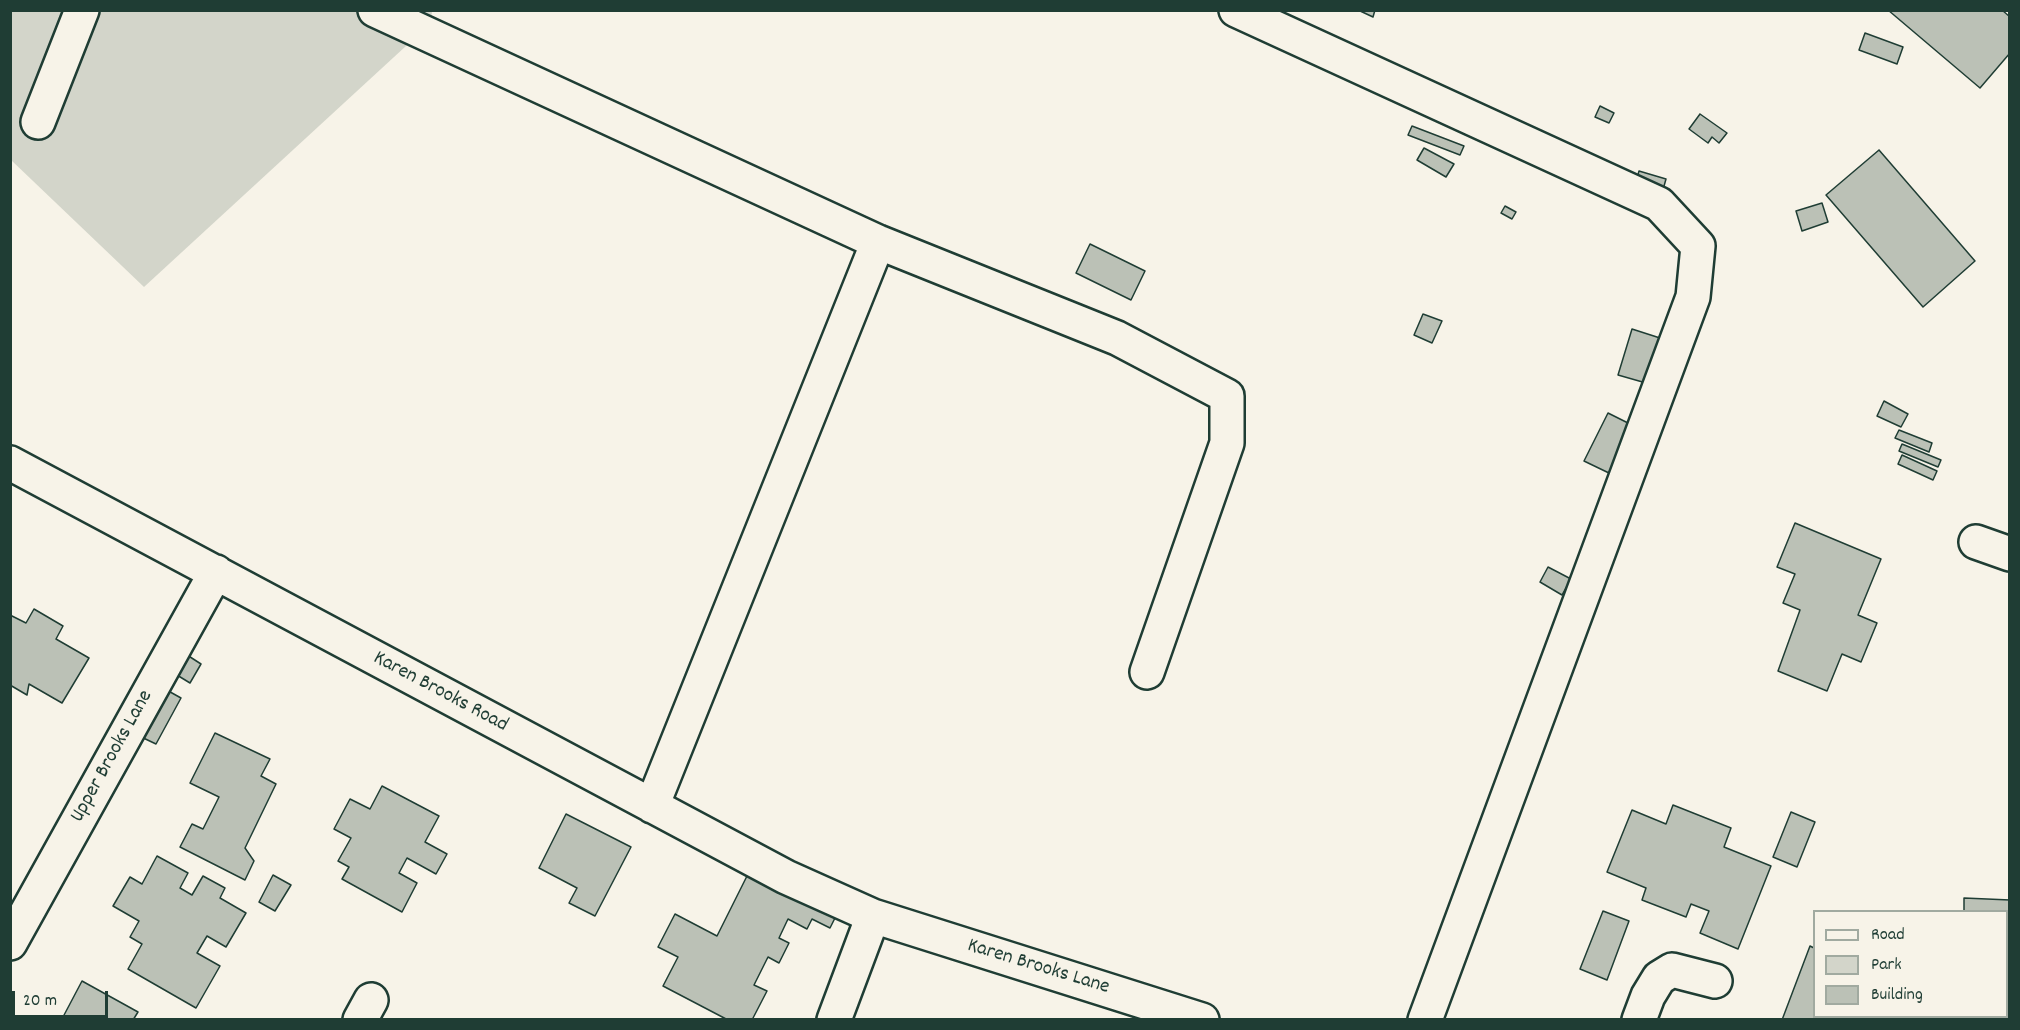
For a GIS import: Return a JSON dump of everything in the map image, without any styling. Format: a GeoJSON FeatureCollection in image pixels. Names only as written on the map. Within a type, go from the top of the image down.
{"type":"FeatureCollection","features":[{"type":"Feature","properties":{"kind":"street"},"geometry":{"type":"LineString","coordinates":[[38,122],[82,10]]}},
{"type":"Feature","properties":{"kind":"street"},"geometry":{"type":"LineString","coordinates":[[375,10],[878,242],[1117,338],[1227,396],[1227,443],[1147,672]]}},
{"type":"Feature","properties":{"kind":"street"},"geometry":{"type":"LineString","coordinates":[[1236,10],[1659,204],[1698,246],[1693,297],[1425,1020]]}},
{"type":"Feature","properties":{"kind":"street"},"geometry":{"type":"LineString","coordinates":[[652,806],[878,242]]}},
{"type":"Feature","properties":{"kind":"street","name":"Karen Brooks Road"},"geometry":{"type":"LineString","coordinates":[[10,463],[786,877],[873,916]]}},
{"type":"Feature","properties":{"kind":"street"},"geometry":{"type":"LineString","coordinates":[[1976,542],[2010,554]]}},
{"type":"Feature","properties":{"kind":"street","name":"Upper Brooks Lane"},"geometry":{"type":"LineString","coordinates":[[10,943],[216,572]]}},
{"type":"Feature","properties":{"kind":"street"},"geometry":{"type":"LineString","coordinates":[[834,1020],[873,916]]}},
{"type":"Feature","properties":{"kind":"street","name":"Karen Brooks Lane"},"geometry":{"type":"LineString","coordinates":[[873,916],[1158,1013],[1202,1020]]}},
{"type":"Feature","properties":{"kind":"street"},"geometry":{"type":"LineString","coordinates":[[1639,1020],[1648,996],[1659,978],[1672,970],[1715,981]]}},
{"type":"Feature","properties":{"kind":"green space"},"geometry":{"type":"Polygon","coordinates":[[[10,11],[432,11],[431,23],[144,287],[11,160],[10,11]]]}},
{"type":"Feature","properties":{"kind":"building"},"geometry":{"type":"Polygon","coordinates":[[[1358,10],[1375,10],[1373,17],[1358,10]]]}},
{"type":"Feature","properties":{"kind":"building"},"geometry":{"type":"Polygon","coordinates":[[[1888,10],[2002,10],[2010,17],[2010,53],[1980,88],[1888,10]]]}},
{"type":"Feature","properties":{"kind":"building"},"geometry":{"type":"Polygon","coordinates":[[[1865,33],[1903,47],[1897,64],[1859,50],[1865,33]]]}},
{"type":"Feature","properties":{"kind":"building"},"geometry":{"type":"Polygon","coordinates":[[[1600,106],[1614,113],[1609,123],[1595,117],[1600,106]]]}},
{"type":"Feature","properties":{"kind":"building"},"geometry":{"type":"Polygon","coordinates":[[[1700,114],[1727,133],[1719,143],[1712,137],[1708,143],[1689,129],[1700,114]]]}},
{"type":"Feature","properties":{"kind":"building"},"geometry":{"type":"Polygon","coordinates":[[[1412,126],[1464,146],[1460,155],[1408,135],[1412,126]]]}},
{"type":"Feature","properties":{"kind":"building"},"geometry":{"type":"Polygon","coordinates":[[[1424,148],[1454,164],[1446,177],[1417,160],[1424,148]]]}},
{"type":"Feature","properties":{"kind":"building"},"geometry":{"type":"Polygon","coordinates":[[[1879,150],[1975,261],[1923,307],[1826,195],[1879,150]]]}},
{"type":"Feature","properties":{"kind":"building"},"geometry":{"type":"Polygon","coordinates":[[[1639,171],[1666,179],[1659,204],[1632,197],[1639,171]]]}},
{"type":"Feature","properties":{"kind":"building"},"geometry":{"type":"Polygon","coordinates":[[[1822,203],[1828,222],[1802,231],[1796,211],[1822,203]]]}},
{"type":"Feature","properties":{"kind":"building"},"geometry":{"type":"Polygon","coordinates":[[[1505,206],[1516,212],[1512,219],[1501,213],[1505,206]]]}},
{"type":"Feature","properties":{"kind":"building"},"geometry":{"type":"Polygon","coordinates":[[[1090,244],[1145,271],[1131,300],[1076,273],[1090,244]]]}},
{"type":"Feature","properties":{"kind":"building"},"geometry":{"type":"Polygon","coordinates":[[[1423,314],[1442,321],[1432,343],[1414,335],[1423,314]]]}},
{"type":"Feature","properties":{"kind":"building"},"geometry":{"type":"Polygon","coordinates":[[[1632,329],[1660,338],[1646,383],[1618,375],[1632,329]]]}},
{"type":"Feature","properties":{"kind":"building"},"geometry":{"type":"Polygon","coordinates":[[[1884,401],[1908,414],[1901,427],[1877,416],[1884,401]]]}},
{"type":"Feature","properties":{"kind":"building"},"geometry":{"type":"Polygon","coordinates":[[[1608,413],[1634,426],[1611,474],[1584,461],[1608,413]]]}},
{"type":"Feature","properties":{"kind":"building"},"geometry":{"type":"Polygon","coordinates":[[[1899,430],[1932,443],[1929,452],[1895,438],[1899,430]]]}},
{"type":"Feature","properties":{"kind":"building"},"geometry":{"type":"Polygon","coordinates":[[[1902,444],[1941,460],[1938,467],[1899,451],[1902,444]]]}},
{"type":"Feature","properties":{"kind":"building"},"geometry":{"type":"Polygon","coordinates":[[[1902,455],[1937,471],[1933,480],[1898,464],[1902,455]]]}},
{"type":"Feature","properties":{"kind":"building"},"geometry":{"type":"Polygon","coordinates":[[[1795,523],[1881,559],[1858,615],[1877,623],[1861,662],[1842,654],[1827,691],[1778,671],[1800,610],[1783,603],[1795,574],[1777,567],[1795,523]]]}},
{"type":"Feature","properties":{"kind":"building"},"geometry":{"type":"Polygon","coordinates":[[[1548,567],[1571,579],[1562,595],[1540,582],[1548,567]]]}},
{"type":"Feature","properties":{"kind":"building"},"geometry":{"type":"Polygon","coordinates":[[[34,609],[63,626],[56,639],[89,658],[62,703],[29,684],[27,695],[10,685],[10,615],[26,623],[34,609]]]}},
{"type":"Feature","properties":{"kind":"building"},"geometry":{"type":"Polygon","coordinates":[[[184,653],[201,664],[190,683],[172,672],[184,653]]]}},
{"type":"Feature","properties":{"kind":"building"},"geometry":{"type":"Polygon","coordinates":[[[163,688],[181,698],[156,744],[137,735],[163,688]]]}},
{"type":"Feature","properties":{"kind":"building"},"geometry":{"type":"Polygon","coordinates":[[[215,733],[270,759],[261,776],[276,784],[245,848],[254,861],[245,880],[180,847],[192,824],[203,829],[219,797],[190,783],[215,733]]]}},
{"type":"Feature","properties":{"kind":"building"},"geometry":{"type":"Polygon","coordinates":[[[382,786],[439,816],[425,842],[447,854],[436,874],[407,858],[399,873],[417,883],[402,912],[342,879],[349,867],[338,861],[351,838],[334,829],[350,799],[370,809],[382,786]]]}},
{"type":"Feature","properties":{"kind":"building"},"geometry":{"type":"Polygon","coordinates":[[[1673,805],[1731,828],[1724,847],[1771,866],[1738,949],[1700,933],[1709,911],[1691,904],[1686,917],[1642,900],[1646,888],[1607,872],[1632,810],[1666,824],[1673,805]]]}},
{"type":"Feature","properties":{"kind":"building"},"geometry":{"type":"Polygon","coordinates":[[[1791,812],[1815,822],[1797,867],[1773,857],[1791,812]]]}},
{"type":"Feature","properties":{"kind":"building"},"geometry":{"type":"Polygon","coordinates":[[[566,814],[631,847],[595,916],[569,903],[577,888],[539,868],[566,814]]]}},
{"type":"Feature","properties":{"kind":"building"},"geometry":{"type":"Polygon","coordinates":[[[157,856],[188,873],[180,888],[192,895],[203,876],[225,888],[220,898],[246,913],[226,947],[207,936],[197,953],[220,966],[196,1008],[128,969],[142,944],[130,937],[139,921],[113,906],[130,877],[142,884],[157,856]]]}},
{"type":"Feature","properties":{"kind":"building"},"geometry":{"type":"Polygon","coordinates":[[[751,868],[838,912],[830,928],[812,919],[807,929],[788,919],[779,938],[789,943],[779,963],[768,957],[754,985],[767,991],[752,1020],[728,1020],[663,986],[678,957],[658,947],[675,914],[717,936],[751,868]]]}},
{"type":"Feature","properties":{"kind":"building"},"geometry":{"type":"Polygon","coordinates":[[[273,875],[291,885],[275,911],[259,902],[273,875]]]}},
{"type":"Feature","properties":{"kind":"building"},"geometry":{"type":"Polygon","coordinates":[[[1964,898],[2010,900],[2010,929],[2008,929],[2008,910],[1964,910],[1964,898]]]}},
{"type":"Feature","properties":{"kind":"building"},"geometry":{"type":"Polygon","coordinates":[[[1603,911],[1629,921],[1607,980],[1580,969],[1603,911]]]}},
{"type":"Feature","properties":{"kind":"building"},"geometry":{"type":"Polygon","coordinates":[[[1810,946],[1813,948],[1813,1018],[1821,1018],[1820,1020],[1782,1020],[1810,946]]]}},
{"type":"Feature","properties":{"kind":"building"},"geometry":{"type":"Polygon","coordinates":[[[82,981],[138,1012],[133,1020],[68,1020],[63,1017],[82,981]]]}}]}
